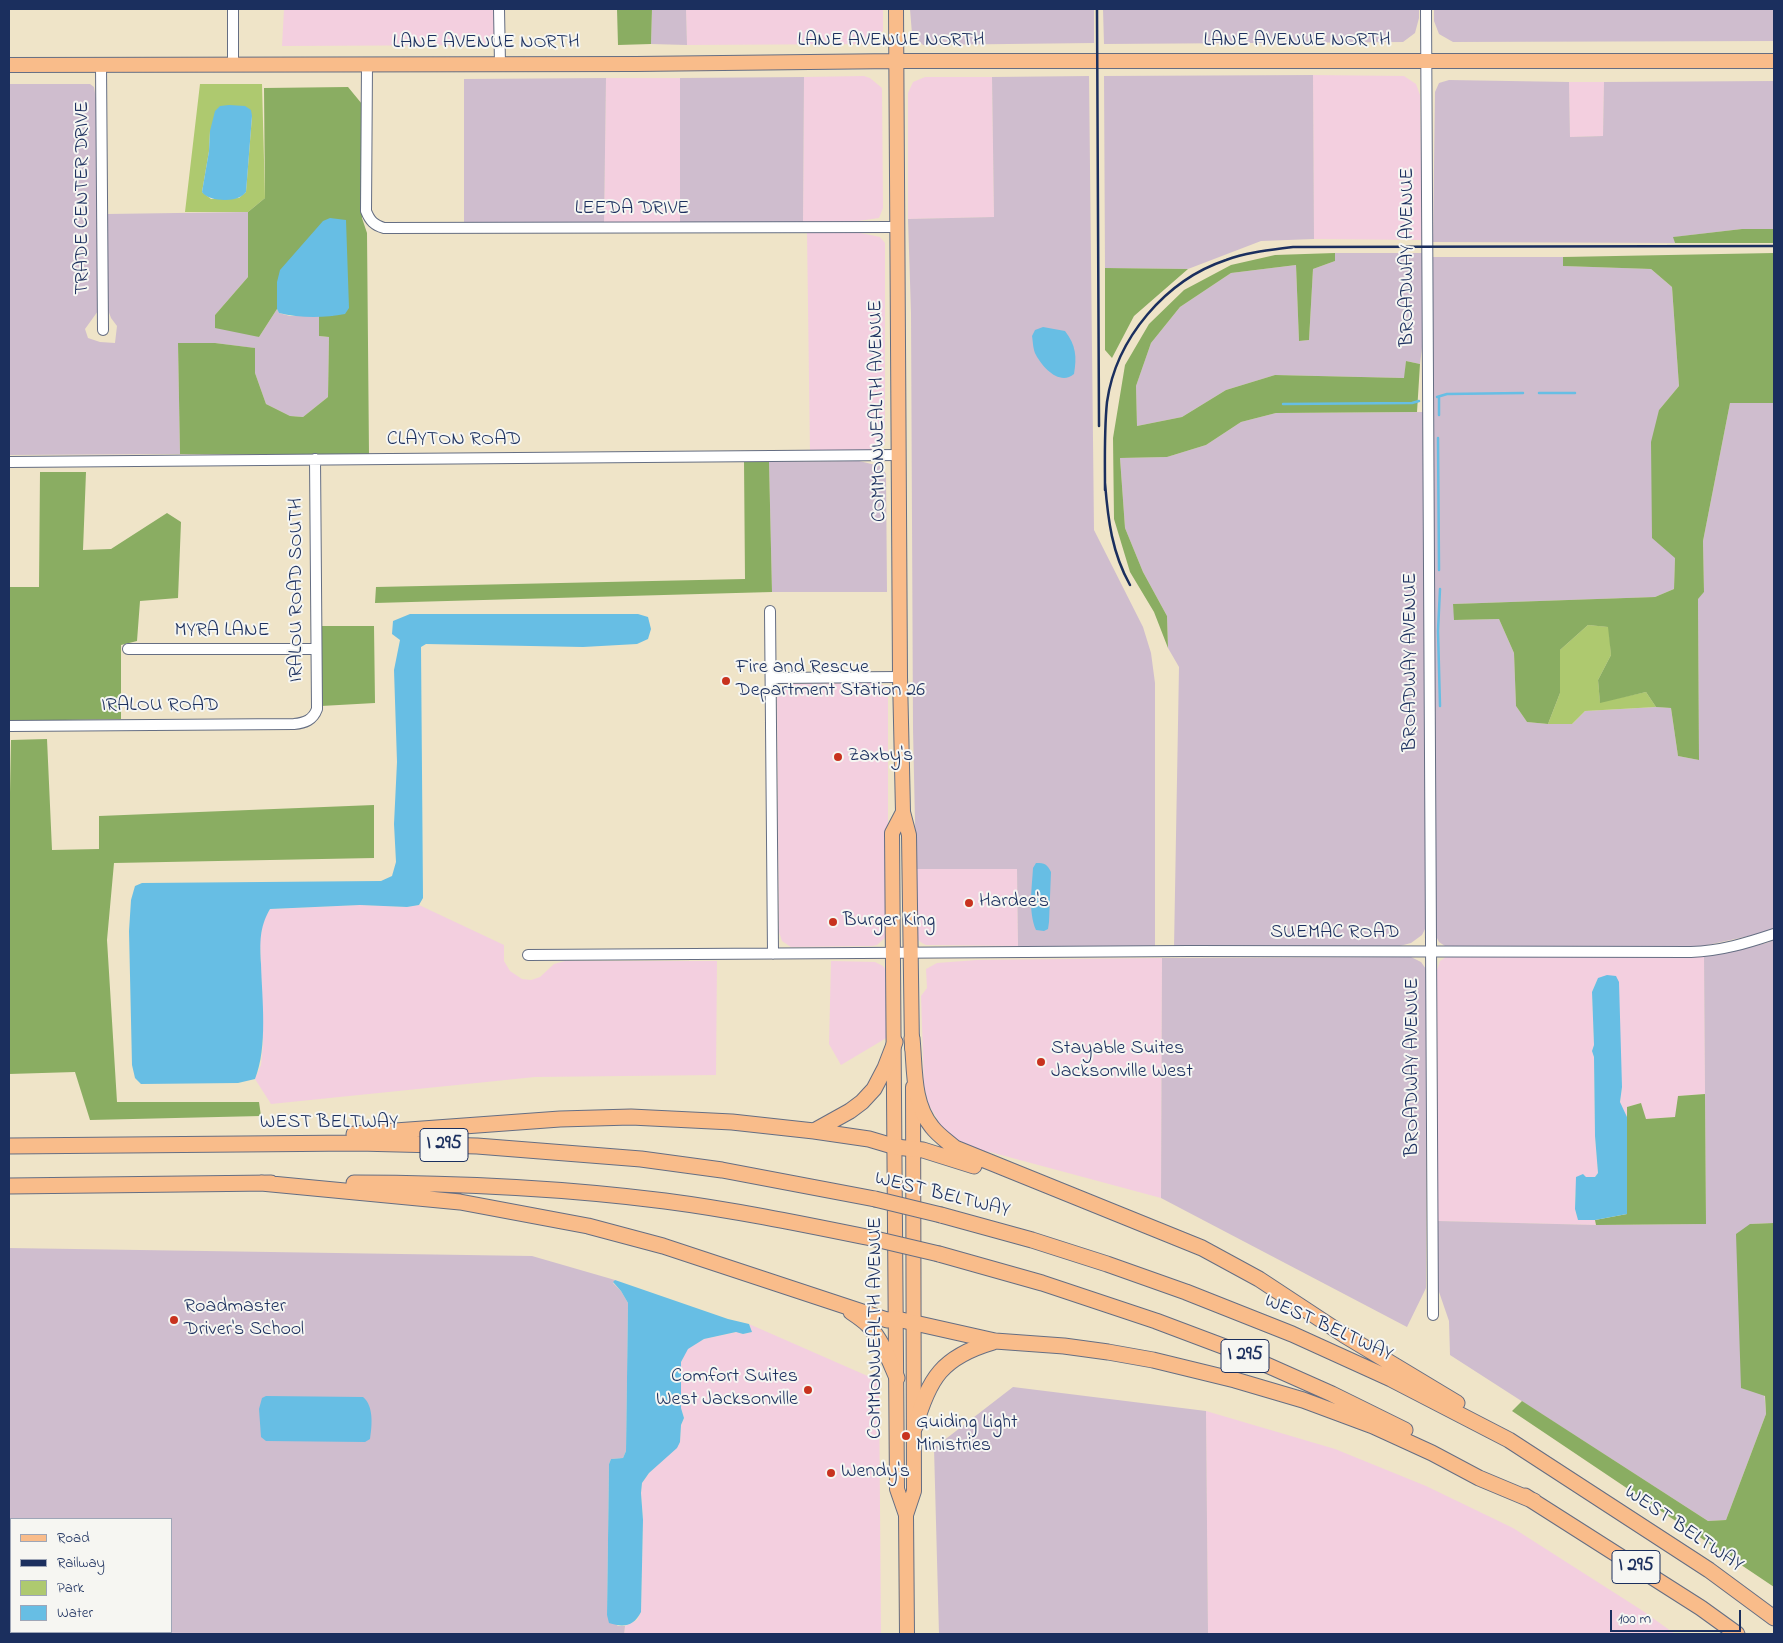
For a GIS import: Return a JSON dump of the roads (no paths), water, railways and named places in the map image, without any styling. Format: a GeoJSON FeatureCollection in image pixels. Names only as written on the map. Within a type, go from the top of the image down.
{"type":"FeatureCollection","features":[{"type":"Feature","properties":{"kind":"highway"},"geometry":{"type":"LineString","coordinates":[[912,1038],[917,1096],[924,1115],[933,1128],[954,1148],[1202,1248],[1259,1279],[1344,1335],[1464,1407],[1509,1440]]}},
{"type":"Feature","properties":{"kind":"highway"},"geometry":{"type":"LineString","coordinates":[[814,1131],[850,1111],[874,1089],[895,1042]]}},
{"type":"Feature","properties":{"kind":"highway"},"geometry":{"type":"LineString","coordinates":[[230,1144],[273,1136],[369,1133],[596,1118],[699,1120],[814,1131],[869,1139],[896,1147],[923,1150],[1088,1202]]}},
{"type":"Feature","properties":{"kind":"highway","name":"WEST BELTWAY"},"geometry":{"type":"LineString","coordinates":[[9,1146],[358,1143],[477,1146],[604,1156],[722,1170],[875,1200],[975,1223],[1107,1264],[1244,1314],[1390,1378],[1509,1440],[1674,1546],[1774,1618]]}},
{"type":"Feature","properties":{"kind":"highway"},"geometry":{"type":"LineString","coordinates":[[261,1183],[460,1202],[588,1226],[663,1246],[887,1320],[897,1320],[995,1341],[1064,1346],[1153,1360],[1235,1380],[1303,1400],[1373,1426],[1432,1453],[1479,1478],[1534,1501]]}},
{"type":"Feature","properties":{"kind":"highway","name":"I 295"},"geometry":{"type":"LineString","coordinates":[[9,1186],[443,1183],[572,1191],[719,1209],[870,1238],[939,1254],[1042,1283],[1156,1322],[1233,1350],[1332,1394],[1398,1426],[1534,1501],[1701,1608],[1737,1634]]}},
{"type":"Feature","properties":{"kind":"highway"},"geometry":{"type":"LineString","coordinates":[[842,1306],[867,1324],[886,1353],[897,1378]]}},
{"type":"Feature","properties":{"kind":"highway"},"geometry":{"type":"LineString","coordinates":[[915,1427],[923,1398],[929,1387],[950,1362],[971,1348],[995,1341]]}},
{"type":"Feature","properties":{"kind":"main road","name":"COMMONWEALTH AVENUE"},"geometry":{"type":"LineString","coordinates":[[896,9],[900,677],[903,812],[909,835],[914,1149],[914,1491],[906,1515]]}},
{"type":"Feature","properties":{"kind":"main road","name":"LANE AVENUE NORTH"},"geometry":{"type":"LineString","coordinates":[[9,65],[1774,61]]}},
{"type":"Feature","properties":{"kind":"main road","name":"COMMONWEALTH AVENUE"},"geometry":{"type":"LineString","coordinates":[[903,812],[892,834],[896,1147],[897,1488],[906,1515],[907,1634]]}},
{"type":"Feature","properties":{"kind":"street"},"geometry":{"type":"LineString","coordinates":[[233,9],[233,65]]}},
{"type":"Feature","properties":{"kind":"street"},"geometry":{"type":"LineString","coordinates":[[499,9],[500,64]]}},
{"type":"Feature","properties":{"kind":"street","name":"BROADWAY AVENUE"},"geometry":{"type":"LineString","coordinates":[[1426,9],[1433,1315]]}},
{"type":"Feature","properties":{"kind":"street","name":"TRADE CENTER DRIVE"},"geometry":{"type":"LineString","coordinates":[[101,65],[103,330]]}},
{"type":"Feature","properties":{"kind":"street","name":"LEEDA DRIVE"},"geometry":{"type":"LineString","coordinates":[[366,65],[366,211],[376,225],[384,228],[897,227]]}},
{"type":"Feature","properties":{"kind":"street","name":"CLAYTON ROAD"},"geometry":{"type":"LineString","coordinates":[[9,462],[899,456]]}},
{"type":"Feature","properties":{"kind":"street","name":"IRALOU ROAD SOUTH"},"geometry":{"type":"LineString","coordinates":[[310,719],[316,708],[315,459]]}},
{"type":"Feature","properties":{"kind":"street"},"geometry":{"type":"LineString","coordinates":[[770,611],[773,954]]}},
{"type":"Feature","properties":{"kind":"street","name":"MYRA LANE"},"geometry":{"type":"LineString","coordinates":[[128,649],[316,649]]}},
{"type":"Feature","properties":{"kind":"street"},"geometry":{"type":"LineString","coordinates":[[771,678],[900,677]]}},
{"type":"Feature","properties":{"kind":"street","name":"IRALOU ROAD"},"geometry":{"type":"LineString","coordinates":[[9,726],[294,724],[303,723],[310,719]]}},
{"type":"Feature","properties":{"kind":"street","name":"SUEMAC ROAD"},"geometry":{"type":"LineString","coordinates":[[528,955],[1199,951],[1702,952],[1745,944],[1774,934]]}},
{"type":"Feature","properties":{"kind":"water"},"geometry":{"type":"Polygon","coordinates":[[[220,106],[245,106],[251,110],[246,192],[236,199],[220,200],[209,197],[202,192],[209,151],[210,131],[215,111],[220,106]]]}},
{"type":"Feature","properties":{"kind":"water"},"geometry":{"type":"Polygon","coordinates":[[[330,218],[346,220],[349,308],[345,314],[329,316],[303,317],[279,313],[277,309],[277,282],[280,270],[323,221],[330,218]]]}},
{"type":"Feature","properties":{"kind":"water"},"geometry":{"type":"Polygon","coordinates":[[[1043,327],[1065,331],[1071,341],[1075,351],[1075,362],[1074,374],[1069,377],[1063,378],[1052,374],[1036,355],[1032,336],[1035,330],[1043,327]]]}},
{"type":"Feature","properties":{"kind":"water"},"geometry":{"type":"Polygon","coordinates":[[[410,614],[638,614],[648,617],[651,629],[648,639],[637,644],[583,647],[426,644],[421,647],[423,898],[419,905],[407,907],[360,905],[270,909],[266,916],[261,936],[263,1038],[262,1052],[255,1079],[238,1083],[141,1084],[135,1078],[132,1065],[129,931],[131,900],[135,886],[142,883],[381,881],[392,876],[396,862],[394,824],[397,762],[394,670],[400,640],[392,634],[393,621],[410,614]]]}},
{"type":"Feature","properties":{"kind":"water"},"geometry":{"type":"Polygon","coordinates":[[[1036,863],[1042,863],[1051,872],[1049,922],[1048,929],[1044,931],[1036,930],[1032,915],[1033,868],[1036,863]]]}},
{"type":"Feature","properties":{"kind":"water"},"geometry":{"type":"Polygon","coordinates":[[[1607,975],[1616,976],[1619,982],[1622,1087],[1620,1102],[1627,1117],[1627,1214],[1595,1220],[1578,1220],[1575,1209],[1576,1177],[1583,1174],[1586,1177],[1595,1177],[1598,1173],[1595,1136],[1594,1057],[1592,1051],[1594,1045],[1592,992],[1598,978],[1607,975]]]}},
{"type":"Feature","properties":{"kind":"water"},"geometry":{"type":"Polygon","coordinates":[[[615,1280],[728,1319],[749,1324],[752,1332],[743,1334],[736,1332],[704,1339],[688,1349],[681,1362],[681,1408],[684,1418],[681,1425],[680,1442],[677,1448],[649,1473],[642,1483],[641,1612],[628,1625],[609,1623],[607,1615],[609,1464],[611,1459],[623,1458],[626,1451],[628,1303],[613,1282],[615,1280]]]}},
{"type":"Feature","properties":{"kind":"water"},"geometry":{"type":"Polygon","coordinates":[[[266,1396],[363,1397],[371,1411],[370,1439],[365,1442],[266,1441],[261,1437],[259,1409],[262,1398],[266,1396]]]}},
{"type":"Feature","properties":{"kind":"waterway"},"geometry":{"type":"LineString","coordinates":[[1437,397],[1447,394],[1523,393]]}},
{"type":"Feature","properties":{"kind":"waterway"},"geometry":{"type":"LineString","coordinates":[[1539,393],[1575,393]]}},
{"type":"Feature","properties":{"kind":"waterway"},"geometry":{"type":"LineString","coordinates":[[1439,397],[1439,415]]}},
{"type":"Feature","properties":{"kind":"waterway"},"geometry":{"type":"LineString","coordinates":[[1283,404],[1412,403],[1419,401]]}},
{"type":"Feature","properties":{"kind":"waterway"},"geometry":{"type":"LineString","coordinates":[[1438,438],[1439,570]]}},
{"type":"Feature","properties":{"kind":"waterway"},"geometry":{"type":"LineString","coordinates":[[1440,589],[1438,631],[1440,706]]}},
{"type":"Feature","properties":{"kind":"railway"},"geometry":{"type":"LineString","coordinates":[[1097,9],[1099,426]]}},
{"type":"Feature","properties":{"kind":"railway"},"geometry":{"type":"LineString","coordinates":[[1105,490],[1107,402],[1112,378],[1133,334],[1147,314],[1183,282],[1204,269],[1234,257],[1293,247],[1774,246]]}},
{"type":"Feature","properties":{"kind":"railway"},"geometry":{"type":"LineString","coordinates":[[1105,483],[1112,536],[1119,561],[1130,585]]}},
{"type":"Feature","properties":{"kind":"place","name":"Fire and Rescue Department Station 26"},"geometry":{"type":"Point","coordinates":[726,681]}},
{"type":"Feature","properties":{"kind":"place","name":"Zaxby's"},"geometry":{"type":"Point","coordinates":[838,757]}},
{"type":"Feature","properties":{"kind":"place","name":"Hardee's"},"geometry":{"type":"Point","coordinates":[969,903]}},
{"type":"Feature","properties":{"kind":"place","name":"Burger King"},"geometry":{"type":"Point","coordinates":[833,922]}},
{"type":"Feature","properties":{"kind":"place","name":"Stayable Suites Jacksonville West"},"geometry":{"type":"Point","coordinates":[1041,1062]}},
{"type":"Feature","properties":{"kind":"place","name":"Roadmaster Driver's School"},"geometry":{"type":"Point","coordinates":[174,1320]}},
{"type":"Feature","properties":{"kind":"place","name":"Comfort Suites West Jacksonville"},"geometry":{"type":"Point","coordinates":[808,1390]}},
{"type":"Feature","properties":{"kind":"place","name":"Guiding Light Ministries"},"geometry":{"type":"Point","coordinates":[906,1436]}},
{"type":"Feature","properties":{"kind":"place","name":"Wendy's"},"geometry":{"type":"Point","coordinates":[831,1473]}}]}
